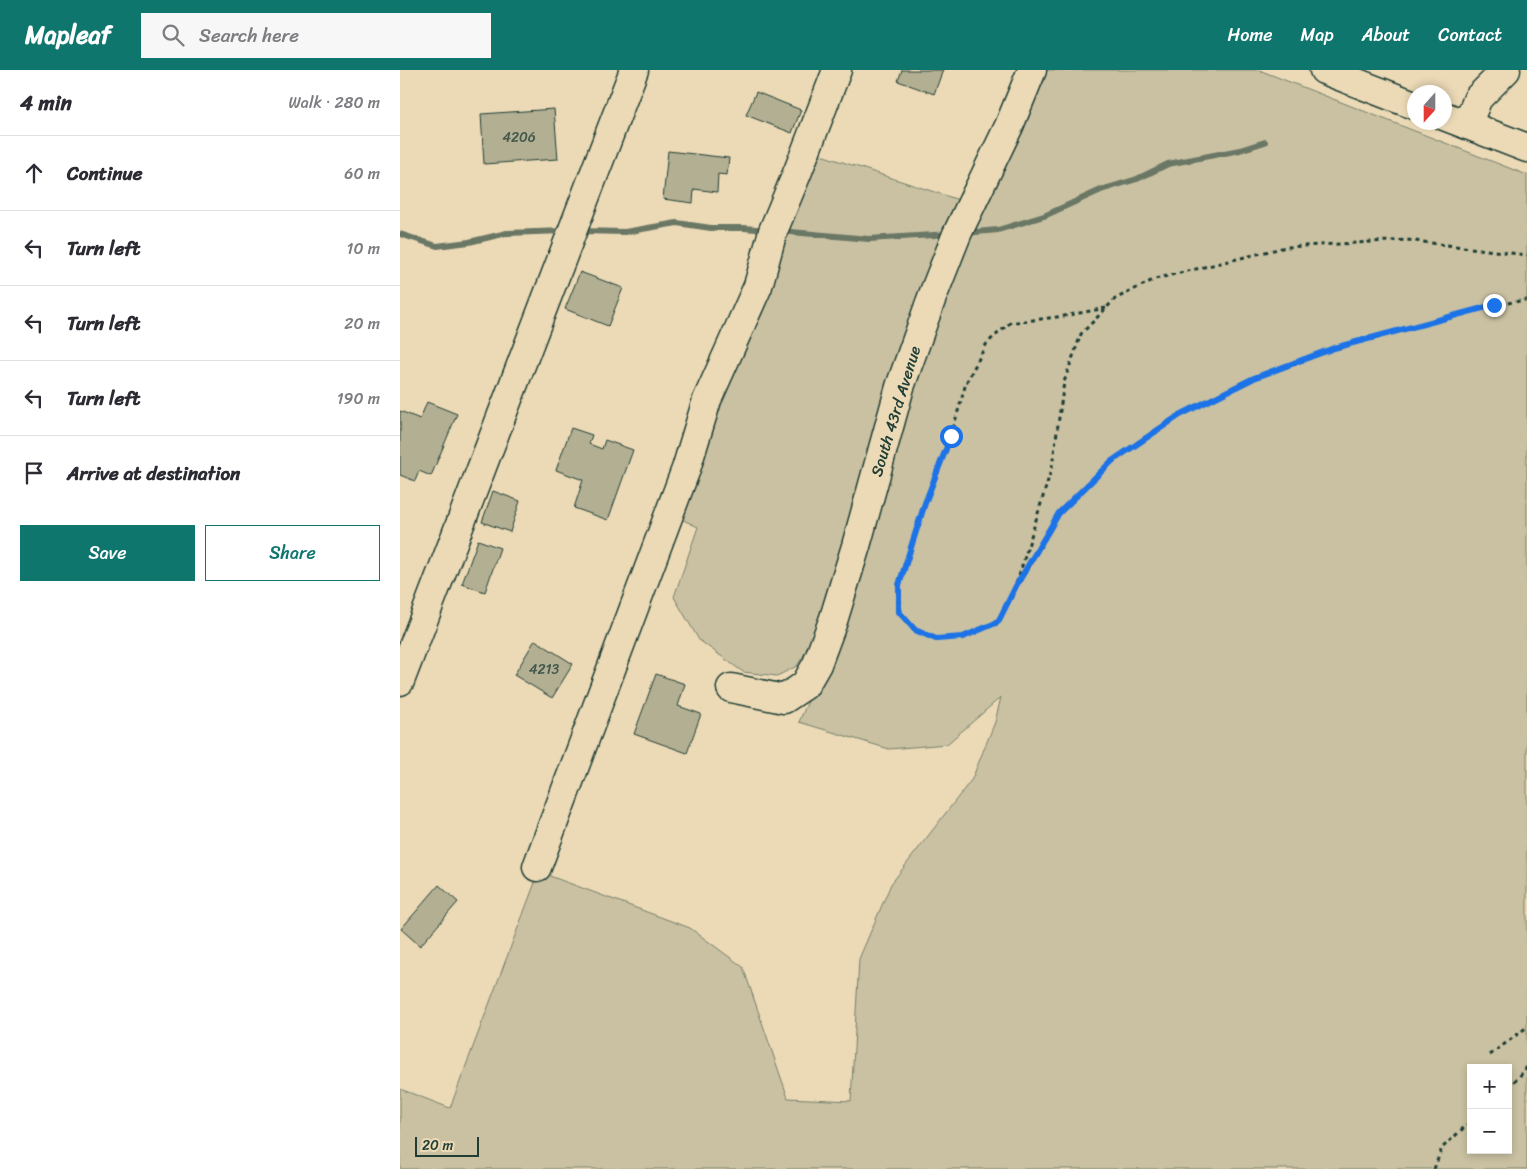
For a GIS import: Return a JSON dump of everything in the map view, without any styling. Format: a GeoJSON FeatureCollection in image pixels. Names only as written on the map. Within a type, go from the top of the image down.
{"type":"FeatureCollection","features":[{"type":"Feature","properties":{"kind":"street"},"geometry":{"type":"LineString","coordinates":[[400,681],[634,70]]}},
{"type":"Feature","properties":{"kind":"street"},"geometry":{"type":"LineString","coordinates":[[536,867],[686,469],[707,400],[758,286],[773,231],[837,70]]}},
{"type":"Feature","properties":{"kind":"street","name":"South 43rd Avenue"},"geometry":{"type":"LineString","coordinates":[[731,688],[784,700],[805,685],[817,664],[833,621],[856,546],[900,387],[928,308],[957,234],[1010,126],[1032,70]]}},
{"type":"Feature","properties":{"kind":"street"},"geometry":{"type":"LineString","coordinates":[[1324,70],[1407,102]]}},
{"type":"Feature","properties":{"kind":"street"},"geometry":{"type":"LineString","coordinates":[[1506,70],[1456,121],[1527,148]]}},
{"type":"Feature","properties":{"kind":"path"},"geometry":{"type":"LineString","coordinates":[[1016,586],[1052,467],[1064,382],[1082,334],[1115,299],[1155,279],[1286,247],[1407,240],[1527,255]]}},
{"type":"Feature","properties":{"kind":"path"},"geometry":{"type":"LineString","coordinates":[[1106,308],[1064,316],[1010,322],[987,343],[966,382],[951,436],[925,503],[899,585],[899,612],[915,630],[936,639],[963,637],[998,622],[1016,586],[1059,513],[1112,461],[1180,415],[1254,378],[1334,348],[1494,305],[1527,300]]}},
{"type":"Feature","properties":{"kind":"path"},"geometry":{"type":"LineString","coordinates":[[1490,1055],[1527,1027]]}},
{"type":"Feature","properties":{"kind":"path"},"geometry":{"type":"LineString","coordinates":[[1512,1083],[1527,1067]]}},
{"type":"Feature","properties":{"kind":"path"},"geometry":{"type":"LineString","coordinates":[[1434,1169],[1442,1148],[1467,1125]]}},
{"type":"Feature","properties":{"kind":"shaded area"},"geometry":{"type":"Polygon","coordinates":[[[1047,70],[1259,70],[1407,128],[1407,130],[1412,130],[1527,175],[1527,1169],[400,1169],[400,1089],[450,1108],[539,872],[690,928],[743,967],[788,1098],[851,1101],[859,959],[891,884],[972,779],[995,722],[1001,697],[947,744],[889,749],[799,722],[833,643],[915,374],[981,200],[1044,81],[1047,70]]]}},
{"type":"Feature","properties":{"kind":"shaded area"},"geometry":{"type":"Polygon","coordinates":[[[818,154],[959,200],[817,634],[797,666],[777,676],[743,672],[699,640],[674,597],[698,527],[677,517],[723,386],[818,154]]]}},
{"type":"Feature","properties":{"kind":"building"},"geometry":{"type":"Polygon","coordinates":[[[902,70],[943,70],[934,94],[898,81],[902,70]]]}},
{"type":"Feature","properties":{"kind":"building"},"geometry":{"type":"Polygon","coordinates":[[[756,92],[801,110],[792,133],[746,115],[756,92]]]}},
{"type":"Feature","properties":{"kind":"building"},"geometry":{"type":"Polygon","coordinates":[[[554,109],[558,159],[484,164],[481,114],[554,109]]]}},
{"type":"Feature","properties":{"kind":"building"},"geometry":{"type":"Polygon","coordinates":[[[668,151],[729,158],[727,175],[718,174],[717,192],[694,189],[693,203],[663,199],[668,151]]]}},
{"type":"Feature","properties":{"kind":"building"},"geometry":{"type":"Polygon","coordinates":[[[580,272],[623,288],[608,326],[565,309],[580,272]]]}},
{"type":"Feature","properties":{"kind":"building"},"geometry":{"type":"Polygon","coordinates":[[[427,402],[457,414],[431,476],[419,471],[415,481],[400,475],[400,411],[420,419],[427,402]]]}},
{"type":"Feature","properties":{"kind":"building"},"geometry":{"type":"Polygon","coordinates":[[[571,428],[592,435],[589,444],[602,449],[605,440],[633,450],[608,520],[574,508],[583,480],[556,470],[571,428]]]}},
{"type":"Feature","properties":{"kind":"building"},"geometry":{"type":"Polygon","coordinates":[[[493,491],[520,501],[510,532],[482,522],[493,491]]]}},
{"type":"Feature","properties":{"kind":"building"},"geometry":{"type":"Polygon","coordinates":[[[478,540],[500,548],[485,592],[462,584],[478,540]]]}},
{"type":"Feature","properties":{"kind":"building"},"geometry":{"type":"Polygon","coordinates":[[[535,640],[573,664],[552,698],[514,675],[535,640]]]}},
{"type":"Feature","properties":{"kind":"building"},"geometry":{"type":"Polygon","coordinates":[[[656,674],[685,684],[678,706],[701,714],[687,753],[634,734],[656,674]]]}},
{"type":"Feature","properties":{"kind":"building"},"geometry":{"type":"Polygon","coordinates":[[[439,885],[458,902],[420,946],[401,929],[439,885]]]}},
{"type":"Feature","properties":{"kind":"waterway"},"geometry":{"type":"LineString","coordinates":[[965,233],[998,230],[1044,216],[1101,190],[1137,179],[1168,164],[1240,150],[1265,142]]}},
{"type":"Feature","properties":{"kind":"waterway"},"geometry":{"type":"LineString","coordinates":[[579,231],[625,232],[677,223],[711,228],[768,230]]}},
{"type":"Feature","properties":{"kind":"waterway"},"geometry":{"type":"LineString","coordinates":[[400,234],[437,246],[469,242],[507,233],[564,231]]}},
{"type":"Feature","properties":{"kind":"waterway"},"geometry":{"type":"LineString","coordinates":[[780,231],[869,239],[950,234]]}},
{"type":"Feature","properties":{"kind":"route"},"geometry":{"type":"LineString","coordinates":[[951,436],[925,503],[899,585],[899,612],[915,630],[936,639],[963,637],[998,622],[1016,586],[1059,513],[1112,461],[1180,415],[1254,378],[1334,348],[1494,305]]}}]}
